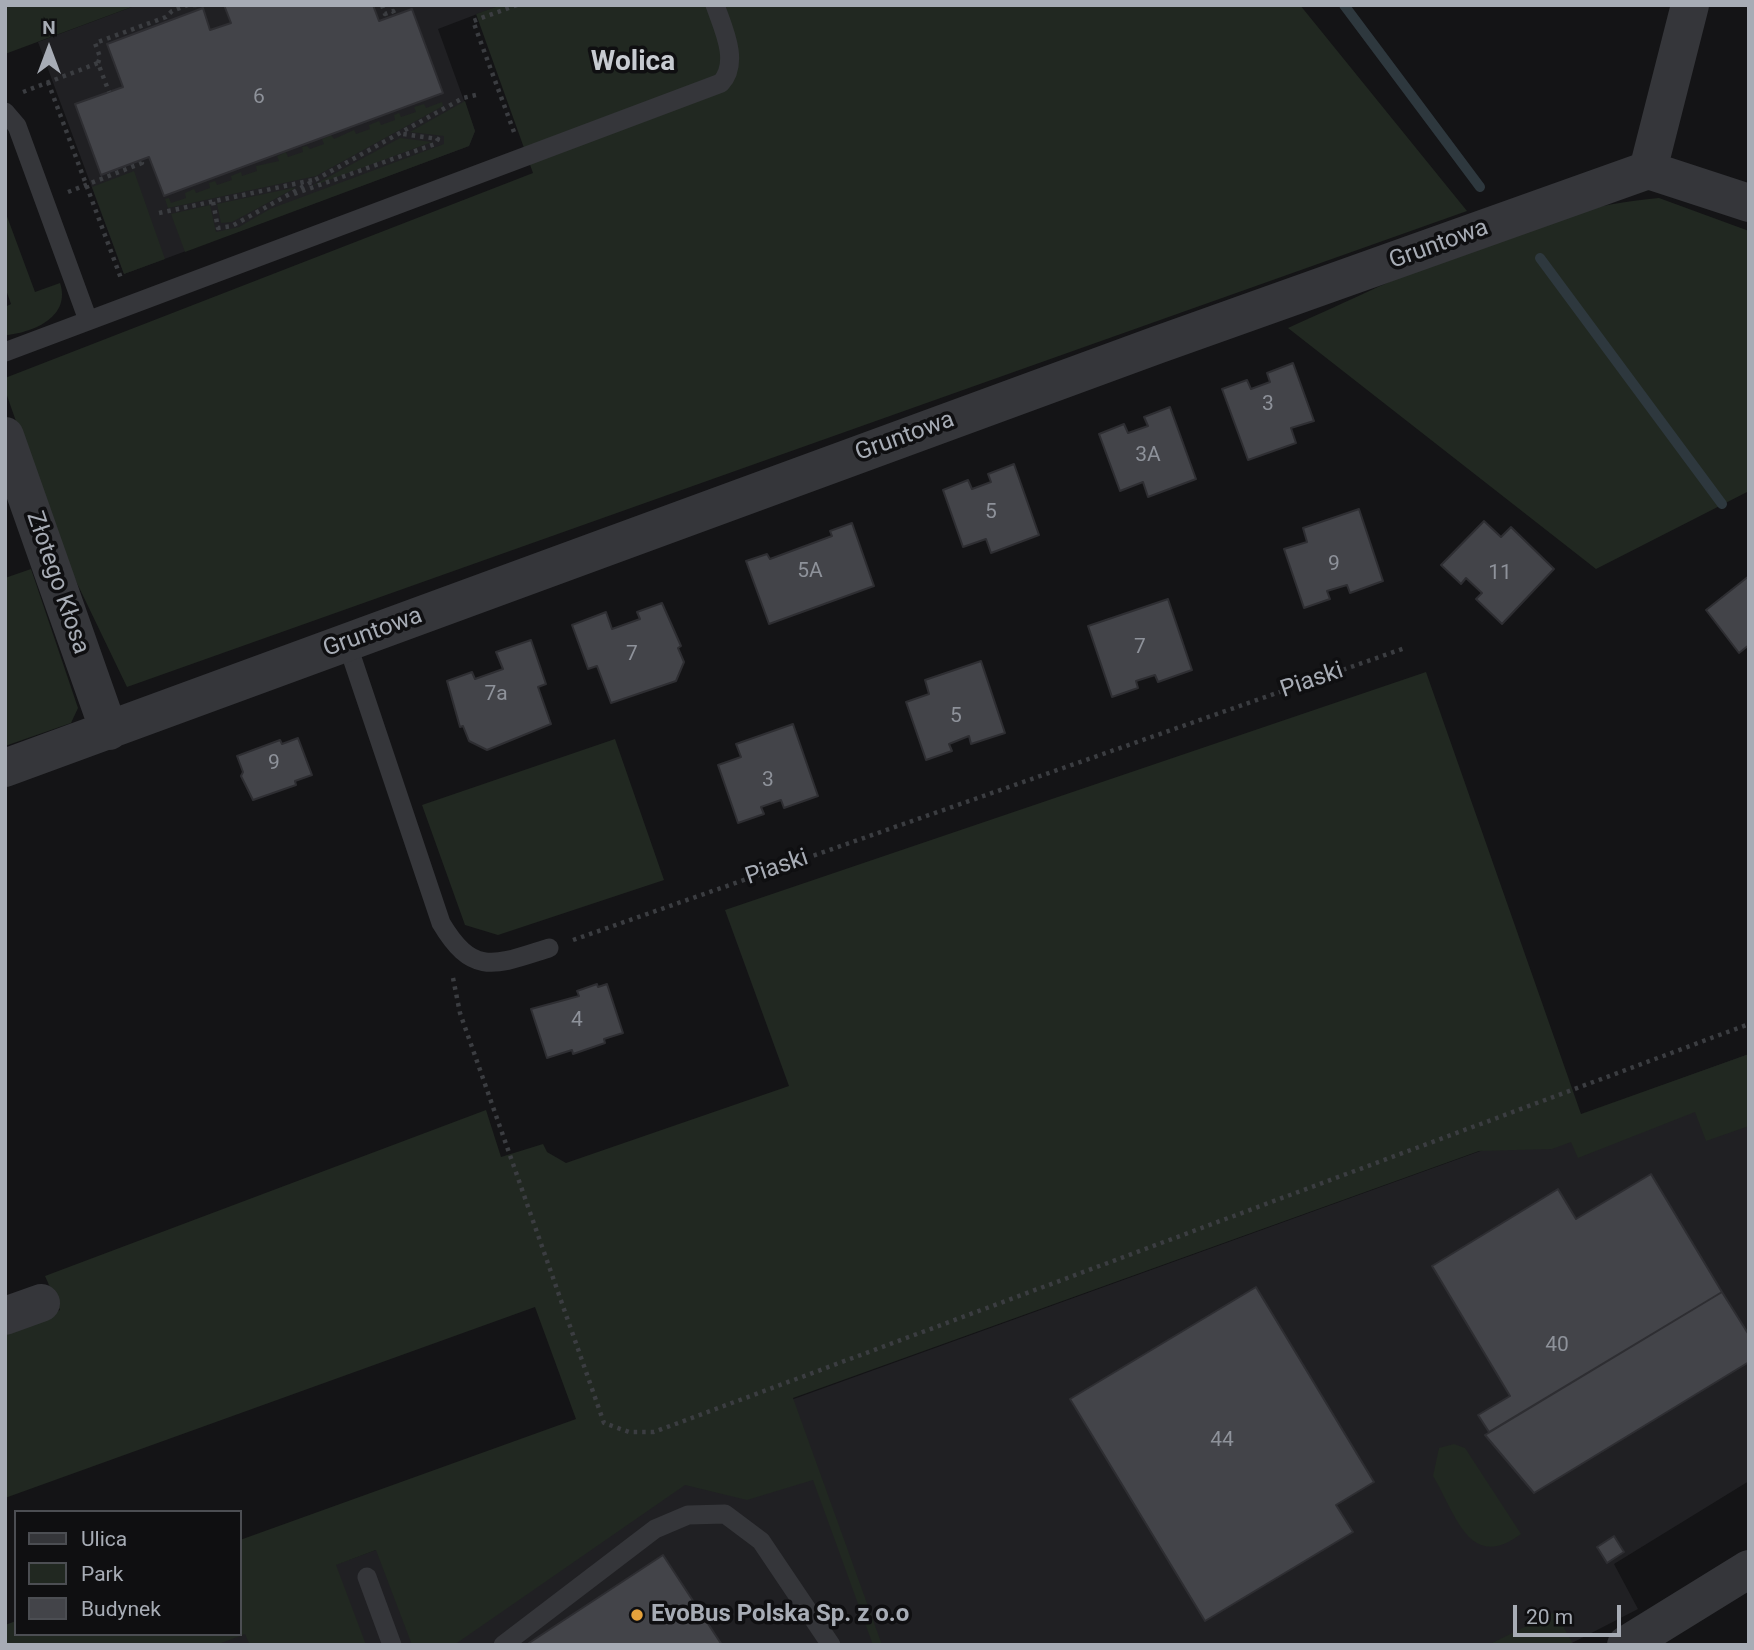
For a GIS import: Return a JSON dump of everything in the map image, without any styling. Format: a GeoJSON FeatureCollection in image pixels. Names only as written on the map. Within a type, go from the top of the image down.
{"type":"FeatureCollection","features":[{"type":"Feature","properties":{"kind":"street"},"geometry":{"type":"LineString","coordinates":[[1690,5],[1648,170],[1749,203]]}},
{"type":"Feature","properties":{"kind":"street","name":"Gruntowa"},"geometry":{"type":"LineString","coordinates":[[5,768],[1143,350],[1648,170]]}},
{"type":"Feature","properties":{"kind":"street","name":"Złotego Kłosa"},"geometry":{"type":"LineString","coordinates":[[5,436],[109,731]]}},
{"type":"Feature","properties":{"kind":"street"},"geometry":{"type":"LineString","coordinates":[[5,1316],[41,1303]]}},
{"type":"Feature","properties":{"kind":"street"},"geometry":{"type":"LineString","coordinates":[[1626,1645],[1749,1569]]}},
{"type":"Feature","properties":{"kind":"lane"},"geometry":{"type":"LineString","coordinates":[[5,352],[721,83],[729,67],[729,53],[715,5]]}},
{"type":"Feature","properties":{"kind":"lane"},"geometry":{"type":"LineString","coordinates":[[5,112],[17,126],[88,320]]}},
{"type":"Feature","properties":{"kind":"lane"},"geometry":{"type":"LineString","coordinates":[[347,643],[441,923],[455,947],[473,960],[489,962],[516,958],[549,948]]}},
{"type":"Feature","properties":{"kind":"lane"},"geometry":{"type":"LineString","coordinates":[[503,1645],[655,1529],[688,1515],[725,1514],[761,1541],[831,1645]]}},
{"type":"Feature","properties":{"kind":"lane"},"geometry":{"type":"LineString","coordinates":[[367,1577],[392,1645]]}},
{"type":"Feature","properties":{"kind":"path"},"geometry":{"type":"LineString","coordinates":[[109,92],[98,63],[100,57],[95,43],[166,17],[172,11],[199,5]]}},
{"type":"Feature","properties":{"kind":"path"},"geometry":{"type":"LineString","coordinates":[[382,5],[385,14],[393,11],[395,15]]}},
{"type":"Feature","properties":{"kind":"path"},"geometry":{"type":"LineString","coordinates":[[517,5],[473,22],[523,156]]}},
{"type":"Feature","properties":{"kind":"path"},"geometry":{"type":"LineString","coordinates":[[17,94],[98,63]]}},
{"type":"Feature","properties":{"kind":"path"},"geometry":{"type":"LineString","coordinates":[[48,82],[131,304]]}},
{"type":"Feature","properties":{"kind":"path"},"geometry":{"type":"LineString","coordinates":[[213,202],[218,228],[237,223],[476,94]]}},
{"type":"Feature","properties":{"kind":"path"},"geometry":{"type":"LineString","coordinates":[[287,196],[316,189],[435,144],[438,139],[401,134]]}},
{"type":"Feature","properties":{"kind":"path"},"geometry":{"type":"LineString","coordinates":[[91,184],[142,163],[141,160]]}},
{"type":"Feature","properties":{"kind":"path"},"geometry":{"type":"LineString","coordinates":[[159,213],[319,178]]}},
{"type":"Feature","properties":{"kind":"path","name":"Piaski"},"geometry":{"type":"LineString","coordinates":[[549,948],[1405,648]]}},
{"type":"Feature","properties":{"kind":"path"},"geometry":{"type":"LineString","coordinates":[[441,923],[460,1013],[604,1423],[629,1432],[654,1432],[1749,1024]]}},
{"type":"Feature","properties":{"kind":"shaded area"},"geometry":{"type":"Polygon","coordinates":[[[137,5],[501,5],[438,29],[475,131],[469,146],[124,274],[38,42],[137,5]]]}},
{"type":"Feature","properties":{"kind":"shaded area"},"geometry":{"type":"Polygon","coordinates":[[[1749,1054],[1749,1481],[1614,1564],[1638,1609],[1568,1645],[115,1645],[242,1636],[242,1598],[1749,1054]]]}},
{"type":"Feature","properties":{"kind":"green space"},"geometry":{"type":"Polygon","coordinates":[[[5,5],[137,5],[5,54],[5,5]]]}},
{"type":"Feature","properties":{"kind":"green space"},"geometry":{"type":"Polygon","coordinates":[[[501,5],[1300,5],[1467,211],[127,687],[62,552],[5,390],[5,378],[533,173],[476,14],[501,5]]]}},
{"type":"Feature","properties":{"kind":"green space"},"geometry":{"type":"Polygon","coordinates":[[[465,101],[475,131],[469,146],[185,252],[171,214],[210,205],[216,232],[239,227],[270,209],[444,144],[444,136],[410,132],[465,101]]]}},
{"type":"Feature","properties":{"kind":"green space"},"geometry":{"type":"Polygon","coordinates":[[[442,102],[443,106],[316,176],[168,208],[165,199],[169,198],[171,203],[186,198],[185,193],[194,189],[196,193],[210,188],[209,183],[215,181],[217,185],[232,180],[231,176],[241,172],[242,176],[257,171],[256,166],[279,161],[277,156],[286,152],[288,157],[303,152],[302,147],[307,146],[310,149],[324,144],[322,139],[331,135],[334,139],[354,130],[356,134],[370,129],[369,125],[379,121],[381,125],[395,120],[394,115],[399,113],[401,117],[416,112],[414,107],[424,104],[426,108],[442,102]]]}},
{"type":"Feature","properties":{"kind":"green space"},"geometry":{"type":"Polygon","coordinates":[[[400,138],[432,142],[310,187],[400,138]]]}},
{"type":"Feature","properties":{"kind":"green space"},"geometry":{"type":"Polygon","coordinates":[[[134,171],[165,259],[124,274],[92,187],[134,171]]]}},
{"type":"Feature","properties":{"kind":"green space"},"geometry":{"type":"Polygon","coordinates":[[[297,187],[232,222],[221,223],[217,204],[297,187]]]}},
{"type":"Feature","properties":{"kind":"green space"},"geometry":{"type":"Polygon","coordinates":[[[1659,198],[1749,231],[1749,491],[1596,569],[1288,328],[1423,267],[1516,230],[1611,205],[1659,198]]]}},
{"type":"Feature","properties":{"kind":"green space"},"geometry":{"type":"Polygon","coordinates":[[[5,211],[35,292],[60,283],[62,295],[60,305],[48,320],[29,330],[7,335],[5,307],[11,304],[5,287],[5,211]]]}},
{"type":"Feature","properties":{"kind":"green space"},"geometry":{"type":"Polygon","coordinates":[[[31,569],[78,708],[71,723],[5,746],[5,578],[31,569]]]}},
{"type":"Feature","properties":{"kind":"green space"},"geometry":{"type":"Polygon","coordinates":[[[1426,672],[1581,1114],[1749,1054],[1749,1126],[1706,1141],[1695,1112],[1578,1158],[1571,1142],[1552,1149],[1479,1151],[793,1398],[882,1645],[873,1645],[813,1480],[747,1500],[685,1485],[454,1645],[412,1645],[376,1550],[336,1565],[366,1645],[250,1645],[245,1634],[242,1635],[242,1539],[576,1419],[535,1307],[5,1498],[5,1331],[60,1310],[45,1276],[486,1110],[501,1157],[543,1144],[547,1152],[566,1163],[789,1086],[725,910],[1426,672]]]}},
{"type":"Feature","properties":{"kind":"green space"},"geometry":{"type":"Polygon","coordinates":[[[615,739],[664,880],[498,935],[465,925],[422,805],[615,739]]]}},
{"type":"Feature","properties":{"kind":"green space"},"geometry":{"type":"Polygon","coordinates":[[[1454,1444],[1465,1448],[1521,1534],[1503,1544],[1489,1547],[1477,1543],[1466,1534],[1433,1476],[1439,1448],[1454,1444]]]}},
{"type":"Feature","properties":{"kind":"green space"},"geometry":{"type":"Polygon","coordinates":[[[1555,1612],[1572,1642],[1568,1645],[1488,1645],[1555,1612]]]}},
{"type":"Feature","properties":{"kind":"green space"},"geometry":{"type":"Polygon","coordinates":[[[14,1622],[14,1636],[240,1636],[216,1645],[5,1645],[5,1625],[14,1622]]]}},
{"type":"Feature","properties":{"kind":"building"},"geometry":{"type":"Polygon","coordinates":[[[224,5],[373,5],[379,21],[412,9],[443,93],[164,196],[149,157],[101,175],[75,104],[123,87],[107,44],[203,8],[210,30],[231,23],[224,5]]]}},
{"type":"Feature","properties":{"kind":"building"},"geometry":{"type":"Polygon","coordinates":[[[1293,363],[1314,421],[1291,428],[1296,443],[1248,460],[1222,389],[1247,380],[1251,389],[1270,382],[1267,373],[1293,363]]]}},
{"type":"Feature","properties":{"kind":"building"},"geometry":{"type":"Polygon","coordinates":[[[1170,407],[1196,479],[1148,497],[1143,482],[1120,491],[1099,434],[1124,424],[1128,433],[1148,426],[1144,417],[1170,407]]]}},
{"type":"Feature","properties":{"kind":"building"},"geometry":{"type":"Polygon","coordinates":[[[1014,464],[1039,535],[991,553],[986,539],[963,547],[943,490],[968,480],[972,489],[991,482],[988,474],[1014,464]]]}},
{"type":"Feature","properties":{"kind":"building"},"geometry":{"type":"Polygon","coordinates":[[[1359,509],[1383,581],[1350,593],[1347,585],[1327,591],[1330,599],[1304,608],[1284,549],[1307,542],[1303,528],[1359,509]]]}},
{"type":"Feature","properties":{"kind":"building"},"geometry":{"type":"Polygon","coordinates":[[[1484,521],[1501,537],[1511,527],[1554,569],[1502,624],[1476,599],[1482,593],[1466,578],[1461,584],[1441,565],[1484,521]]]}},
{"type":"Feature","properties":{"kind":"building"},"geometry":{"type":"Polygon","coordinates":[[[852,523],[874,586],[769,624],[746,561],[767,554],[770,559],[832,536],[830,531],[852,523]]]}},
{"type":"Feature","properties":{"kind":"building"},"geometry":{"type":"Polygon","coordinates":[[[1749,576],[1749,645],[1739,653],[1706,610],[1749,576]]]}},
{"type":"Feature","properties":{"kind":"building"},"geometry":{"type":"Polygon","coordinates":[[[1168,599],[1192,670],[1158,682],[1155,675],[1136,681],[1138,688],[1112,697],[1088,626],[1168,599]]]}},
{"type":"Feature","properties":{"kind":"building"},"geometry":{"type":"Polygon","coordinates":[[[662,603],[681,646],[678,648],[684,662],[676,681],[611,703],[597,666],[588,669],[572,625],[606,612],[612,629],[640,619],[637,612],[662,603]]]}},
{"type":"Feature","properties":{"kind":"building"},"geometry":{"type":"Polygon","coordinates":[[[531,640],[546,684],[538,687],[551,724],[487,750],[469,741],[463,726],[460,727],[447,681],[472,672],[475,679],[503,669],[496,652],[531,640]]]}},
{"type":"Feature","properties":{"kind":"building"},"geometry":{"type":"Polygon","coordinates":[[[981,661],[1005,733],[971,744],[969,736],[949,744],[952,751],[926,760],[906,702],[929,694],[925,680],[981,661]]]}},
{"type":"Feature","properties":{"kind":"building"},"geometry":{"type":"Polygon","coordinates":[[[793,724],[818,796],[784,808],[781,800],[761,807],[764,814],[738,823],[718,765],[741,757],[736,744],[793,724]]]}},
{"type":"Feature","properties":{"kind":"building"},"geometry":{"type":"Polygon","coordinates":[[[298,738],[312,775],[295,781],[296,785],[253,800],[241,776],[243,772],[237,756],[280,740],[282,744],[298,738]]]}},
{"type":"Feature","properties":{"kind":"building"},"geometry":{"type":"Polygon","coordinates":[[[597,984],[598,987],[607,984],[623,1033],[604,1039],[605,1043],[573,1054],[572,1050],[547,1058],[531,1009],[579,996],[577,991],[597,984]]]}},
{"type":"Feature","properties":{"kind":"building"},"geometry":{"type":"Polygon","coordinates":[[[1651,1174],[1722,1292],[1489,1432],[1478,1415],[1510,1396],[1432,1266],[1558,1189],[1576,1219],[1651,1174]]]}},
{"type":"Feature","properties":{"kind":"building"},"geometry":{"type":"Polygon","coordinates":[[[1256,1287],[1374,1482],[1336,1505],[1353,1532],[1205,1621],[1070,1399],[1256,1287]]]}},
{"type":"Feature","properties":{"kind":"building"},"geometry":{"type":"Polygon","coordinates":[[[1722,1292],[1749,1335],[1749,1362],[1534,1493],[1485,1435],[1722,1292]]]}},
{"type":"Feature","properties":{"kind":"building"},"geometry":{"type":"Polygon","coordinates":[[[1614,1536],[1624,1552],[1607,1563],[1597,1547],[1614,1536]]]}},
{"type":"Feature","properties":{"kind":"building","name":"EvoBus Polska Sp. z o.o"},"geometry":{"type":"Polygon","coordinates":[[[663,1555],[722,1645],[526,1645],[663,1555]]]}},
{"type":"Feature","properties":{"kind":"waterway"},"geometry":{"type":"LineString","coordinates":[[1344,5],[1480,187]]}},
{"type":"Feature","properties":{"kind":"waterway"},"geometry":{"type":"LineString","coordinates":[[1540,258],[1722,504]]}},
{"type":"Feature","properties":{"kind":"place","name":"EvoBus Polska Sp. z o.o"},"geometry":{"type":"Point","coordinates":[637,1615]}},
{"type":"Feature","properties":{"kind":"district","name":"Wolica"},"geometry":{"type":"Point","coordinates":[633,63]}}]}
